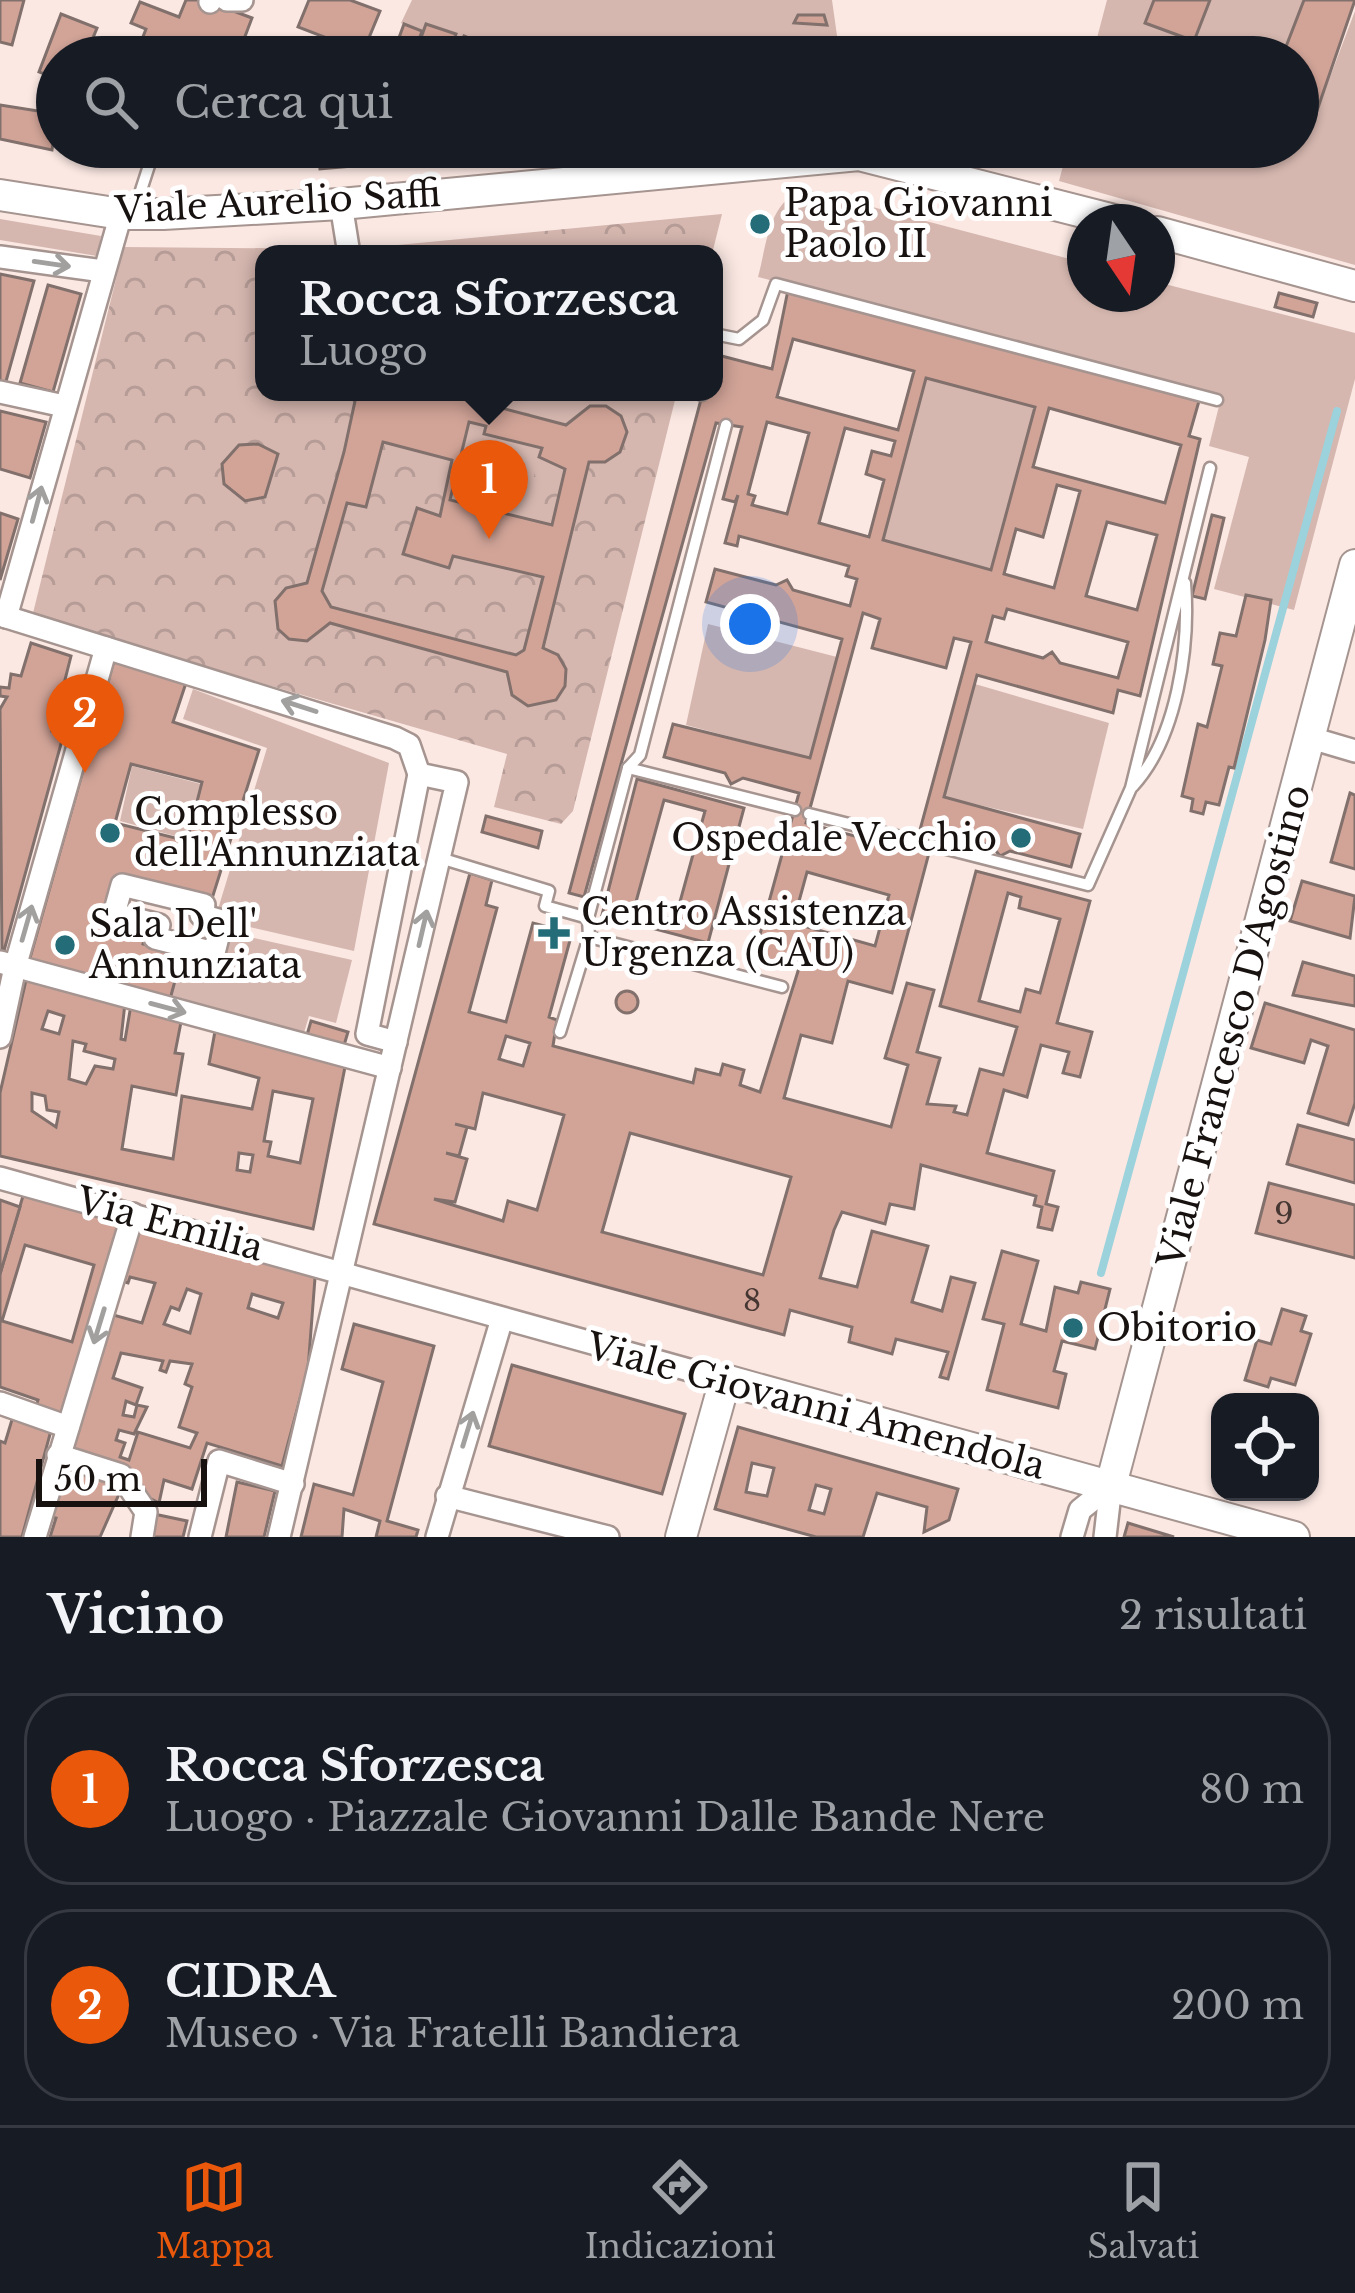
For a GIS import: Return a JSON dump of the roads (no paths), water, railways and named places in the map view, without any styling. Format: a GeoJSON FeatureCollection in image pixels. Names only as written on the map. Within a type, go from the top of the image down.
{"type":"FeatureCollection","features":[{"type":"Feature","properties":{"kind":"street"},"geometry":{"type":"LineString","coordinates":[[216,1],[242,0]]}},
{"type":"Feature","properties":{"kind":"street","name":"Viale Aurelio Saffi"},"geometry":{"type":"LineString","coordinates":[[0,195],[128,215],[341,204],[722,168]]}},
{"type":"Feature","properties":{"kind":"street","name":"Viale Aurelio Saffi"},"geometry":{"type":"LineString","coordinates":[[910,168],[1067,208]]}},
{"type":"Feature","properties":{"kind":"street"},"geometry":{"type":"LineString","coordinates":[[341,204],[348,245]]}},
{"type":"Feature","properties":{"kind":"street"},"geometry":{"type":"LineString","coordinates":[[128,215],[103,271],[3,616],[409,745],[419,774],[367,1034],[396,1042]]}},
{"type":"Feature","properties":{"kind":"street"},"geometry":{"type":"LineString","coordinates":[[1175,237],[1355,286]]}},
{"type":"Feature","properties":{"kind":"street","name":"Viale Aurelio Saffi"},"geometry":{"type":"LineString","coordinates":[[0,257],[103,271]]}},
{"type":"Feature","properties":{"kind":"street"},"geometry":{"type":"LineString","coordinates":[[0,392],[64,406]]}},
{"type":"Feature","properties":{"kind":"street","name":"Viale Francesco D'Agostino"},"geometry":{"type":"LineString","coordinates":[[1111,1485],[1355,566]]}},
{"type":"Feature","properties":{"kind":"street"},"geometry":{"type":"LineString","coordinates":[[0,1037],[7,964],[106,648]]}},
{"type":"Feature","properties":{"kind":"street"},"geometry":{"type":"LineString","coordinates":[[1311,739],[1355,751]]}},
{"type":"Feature","properties":{"kind":"street"},"geometry":{"type":"LineString","coordinates":[[279,1537],[457,782],[419,774]]}},
{"type":"Feature","properties":{"kind":"street"},"geometry":{"type":"LineString","coordinates":[[122,885],[203,905],[201,915],[222,920],[214,953],[155,938],[159,925],[114,914],[122,885]]}},
{"type":"Feature","properties":{"kind":"street"},"geometry":{"type":"LineString","coordinates":[[7,964],[390,1068]]}},
{"type":"Feature","properties":{"kind":"street","name":"Via Emilia"},"geometry":{"type":"LineString","coordinates":[[0,1178],[340,1270]]}},
{"type":"Feature","properties":{"kind":"street"},"geometry":{"type":"LineString","coordinates":[[35,1537],[133,1214]]}},
{"type":"Feature","properties":{"kind":"street","name":"Viale Giovanni Amendola"},"geometry":{"type":"LineString","coordinates":[[340,1270],[501,1322],[725,1379],[1294,1537]]}},
{"type":"Feature","properties":{"kind":"street"},"geometry":{"type":"LineString","coordinates":[[436,1537],[501,1322]]}},
{"type":"Feature","properties":{"kind":"street"},"geometry":{"type":"LineString","coordinates":[[681,1537],[725,1379]]}},
{"type":"Feature","properties":{"kind":"street"},"geometry":{"type":"LineString","coordinates":[[0,1403],[68,1427]]}},
{"type":"Feature","properties":{"kind":"street"},"geometry":{"type":"LineString","coordinates":[[58,1455],[122,1475],[146,1512],[142,1537]]}},
{"type":"Feature","properties":{"kind":"street"},"geometry":{"type":"LineString","coordinates":[[200,1537],[220,1462],[293,1484]]}},
{"type":"Feature","properties":{"kind":"street"},"geometry":{"type":"LineString","coordinates":[[1072,1537],[1080,1510],[1111,1485]]}},
{"type":"Feature","properties":{"kind":"street"},"geometry":{"type":"LineString","coordinates":[[1105,1537],[1111,1485]]}},
{"type":"Feature","properties":{"kind":"street"},"geometry":{"type":"LineString","coordinates":[[447,1496],[608,1537]]}},
{"type":"Feature","properties":{"kind":"lane"},"geometry":{"type":"LineString","coordinates":[[128,215],[147,168]]}},
{"type":"Feature","properties":{"kind":"lane"},"geometry":{"type":"LineString","coordinates":[[723,336],[740,339],[763,320],[776,284],[1216,400]]}},
{"type":"Feature","properties":{"kind":"lane"},"geometry":{"type":"LineString","coordinates":[[560,1032],[589,937],[588,918],[628,768],[640,755],[726,425]]}},
{"type":"Feature","properties":{"kind":"lane"},"geometry":{"type":"LineString","coordinates":[[931,845],[1088,885],[1131,788],[1156,760],[1188,629],[1184,574],[1210,468]]}},
{"type":"Feature","properties":{"kind":"lane"},"geometry":{"type":"LineString","coordinates":[[628,768],[795,810]]}},
{"type":"Feature","properties":{"kind":"lane"},"geometry":{"type":"LineString","coordinates":[[808,814],[917,842]]}},
{"type":"Feature","properties":{"kind":"lane"},"geometry":{"type":"LineString","coordinates":[[440,858],[549,891],[545,906],[588,918]]}},
{"type":"Feature","properties":{"kind":"lane"},"geometry":{"type":"LineString","coordinates":[[589,937],[782,988]]}},
{"type":"Feature","properties":{"kind":"waterway"},"geometry":{"type":"LineString","coordinates":[[1101,1273],[1337,411]]}},
{"type":"Feature","properties":{"kind":"place","name":"Papa Giovanni Paolo II"},"geometry":{"type":"Point","coordinates":[760,224]}},
{"type":"Feature","properties":{"kind":"place","name":"Rocca Sforzesca"},"geometry":{"type":"Point","coordinates":[489,539]}},
{"type":"Feature","properties":{"kind":"place","name":"CIDRA"},"geometry":{"type":"Point","coordinates":[85,773]}},
{"type":"Feature","properties":{"kind":"place","name":"Complesso dell'Annunziata"},"geometry":{"type":"Point","coordinates":[110,833]}},
{"type":"Feature","properties":{"kind":"place","name":"Ospedale Vecchio"},"geometry":{"type":"Point","coordinates":[1021,838]}},
{"type":"Feature","properties":{"kind":"place","name":"Centro Assistenza Urgenza (CAU)"},"geometry":{"type":"Point","coordinates":[554,933]}},
{"type":"Feature","properties":{"kind":"place","name":"Sala Dell' Annunziata"},"geometry":{"type":"Point","coordinates":[65,945]}},
{"type":"Feature","properties":{"kind":"place","name":"Obitorio"},"geometry":{"type":"Point","coordinates":[1073,1328]}}]}
